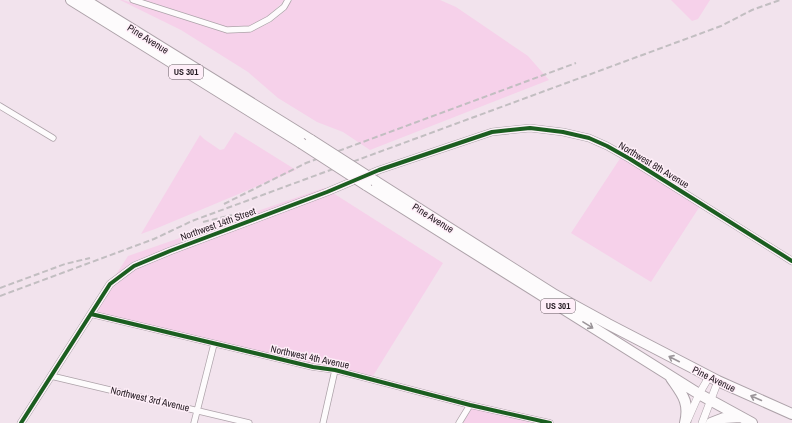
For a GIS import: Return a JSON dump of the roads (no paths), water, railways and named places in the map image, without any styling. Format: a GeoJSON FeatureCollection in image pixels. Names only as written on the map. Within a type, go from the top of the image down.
{"type":"FeatureCollection","features":[{"type":"Feature","properties":{"kind":"highway","name":"Pine Avenue"},"geometry":{"type":"LineString","coordinates":[[71,0],[306,142]]}},
{"type":"Feature","properties":{"kind":"highway","name":"Pine Avenue"},"geometry":{"type":"LineString","coordinates":[[85,0],[668,375],[752,423]]}},
{"type":"Feature","properties":{"kind":"highway","name":"Pine Avenue"},"geometry":{"type":"LineString","coordinates":[[370,183],[555,295],[714,379],[792,414]]}},
{"type":"Feature","properties":{"kind":"highway"},"geometry":{"type":"LineString","coordinates":[[602,333],[608,324]]}},
{"type":"Feature","properties":{"kind":"highway"},"geometry":{"type":"LineString","coordinates":[[668,375],[683,396],[687,405],[685,423]]}},
{"type":"Feature","properties":{"kind":"highway"},"geometry":{"type":"LineString","coordinates":[[711,423],[724,418],[740,417]]}},
{"type":"Feature","properties":{"kind":"street"},"geometry":{"type":"LineString","coordinates":[[133,0],[227,30],[250,29],[269,19],[284,7],[288,0]]}},
{"type":"Feature","properties":{"kind":"street"},"geometry":{"type":"LineString","coordinates":[[0,106],[53,138]]}},
{"type":"Feature","properties":{"kind":"street","name":"Northwest 8th Avenue"},"geometry":{"type":"LineString","coordinates":[[492,132],[530,128],[563,132],[589,138],[630,159],[792,260]]}},
{"type":"Feature","properties":{"kind":"street","name":"Northwest 14th Street"},"geometry":{"type":"LineString","coordinates":[[21,423],[110,284],[134,266],[327,192],[379,170],[492,132]]}},
{"type":"Feature","properties":{"kind":"street","name":"Northwest 4th Avenue"},"geometry":{"type":"LineString","coordinates":[[91,314],[313,367],[335,370],[470,405],[550,423]]}},
{"type":"Feature","properties":{"kind":"street"},"geometry":{"type":"LineString","coordinates":[[194,423],[214,344]]}},
{"type":"Feature","properties":{"kind":"street"},"geometry":{"type":"LineString","coordinates":[[322,423],[335,370]]}},
{"type":"Feature","properties":{"kind":"street","name":"Northwest 3rd Avenue"},"geometry":{"type":"LineString","coordinates":[[51,376],[249,423]]}},
{"type":"Feature","properties":{"kind":"street"},"geometry":{"type":"LineString","coordinates":[[685,423],[699,394],[714,379]]}},
{"type":"Feature","properties":{"kind":"street"},"geometry":{"type":"LineString","coordinates":[[702,423],[710,400],[714,379]]}},
{"type":"Feature","properties":{"kind":"street"},"geometry":{"type":"LineString","coordinates":[[459,423],[470,405]]}},
{"type":"Feature","properties":{"kind":"railway"},"geometry":{"type":"LineString","coordinates":[[0,296],[154,239],[192,221],[721,26],[752,10],[780,0]]}},
{"type":"Feature","properties":{"kind":"railway"},"geometry":{"type":"LineString","coordinates":[[224,204],[306,163],[576,63]]}},
{"type":"Feature","properties":{"kind":"railway"},"geometry":{"type":"LineString","coordinates":[[203,222],[232,215]]}},
{"type":"Feature","properties":{"kind":"railway"},"geometry":{"type":"LineString","coordinates":[[0,288],[65,264],[90,258]]}}]}
